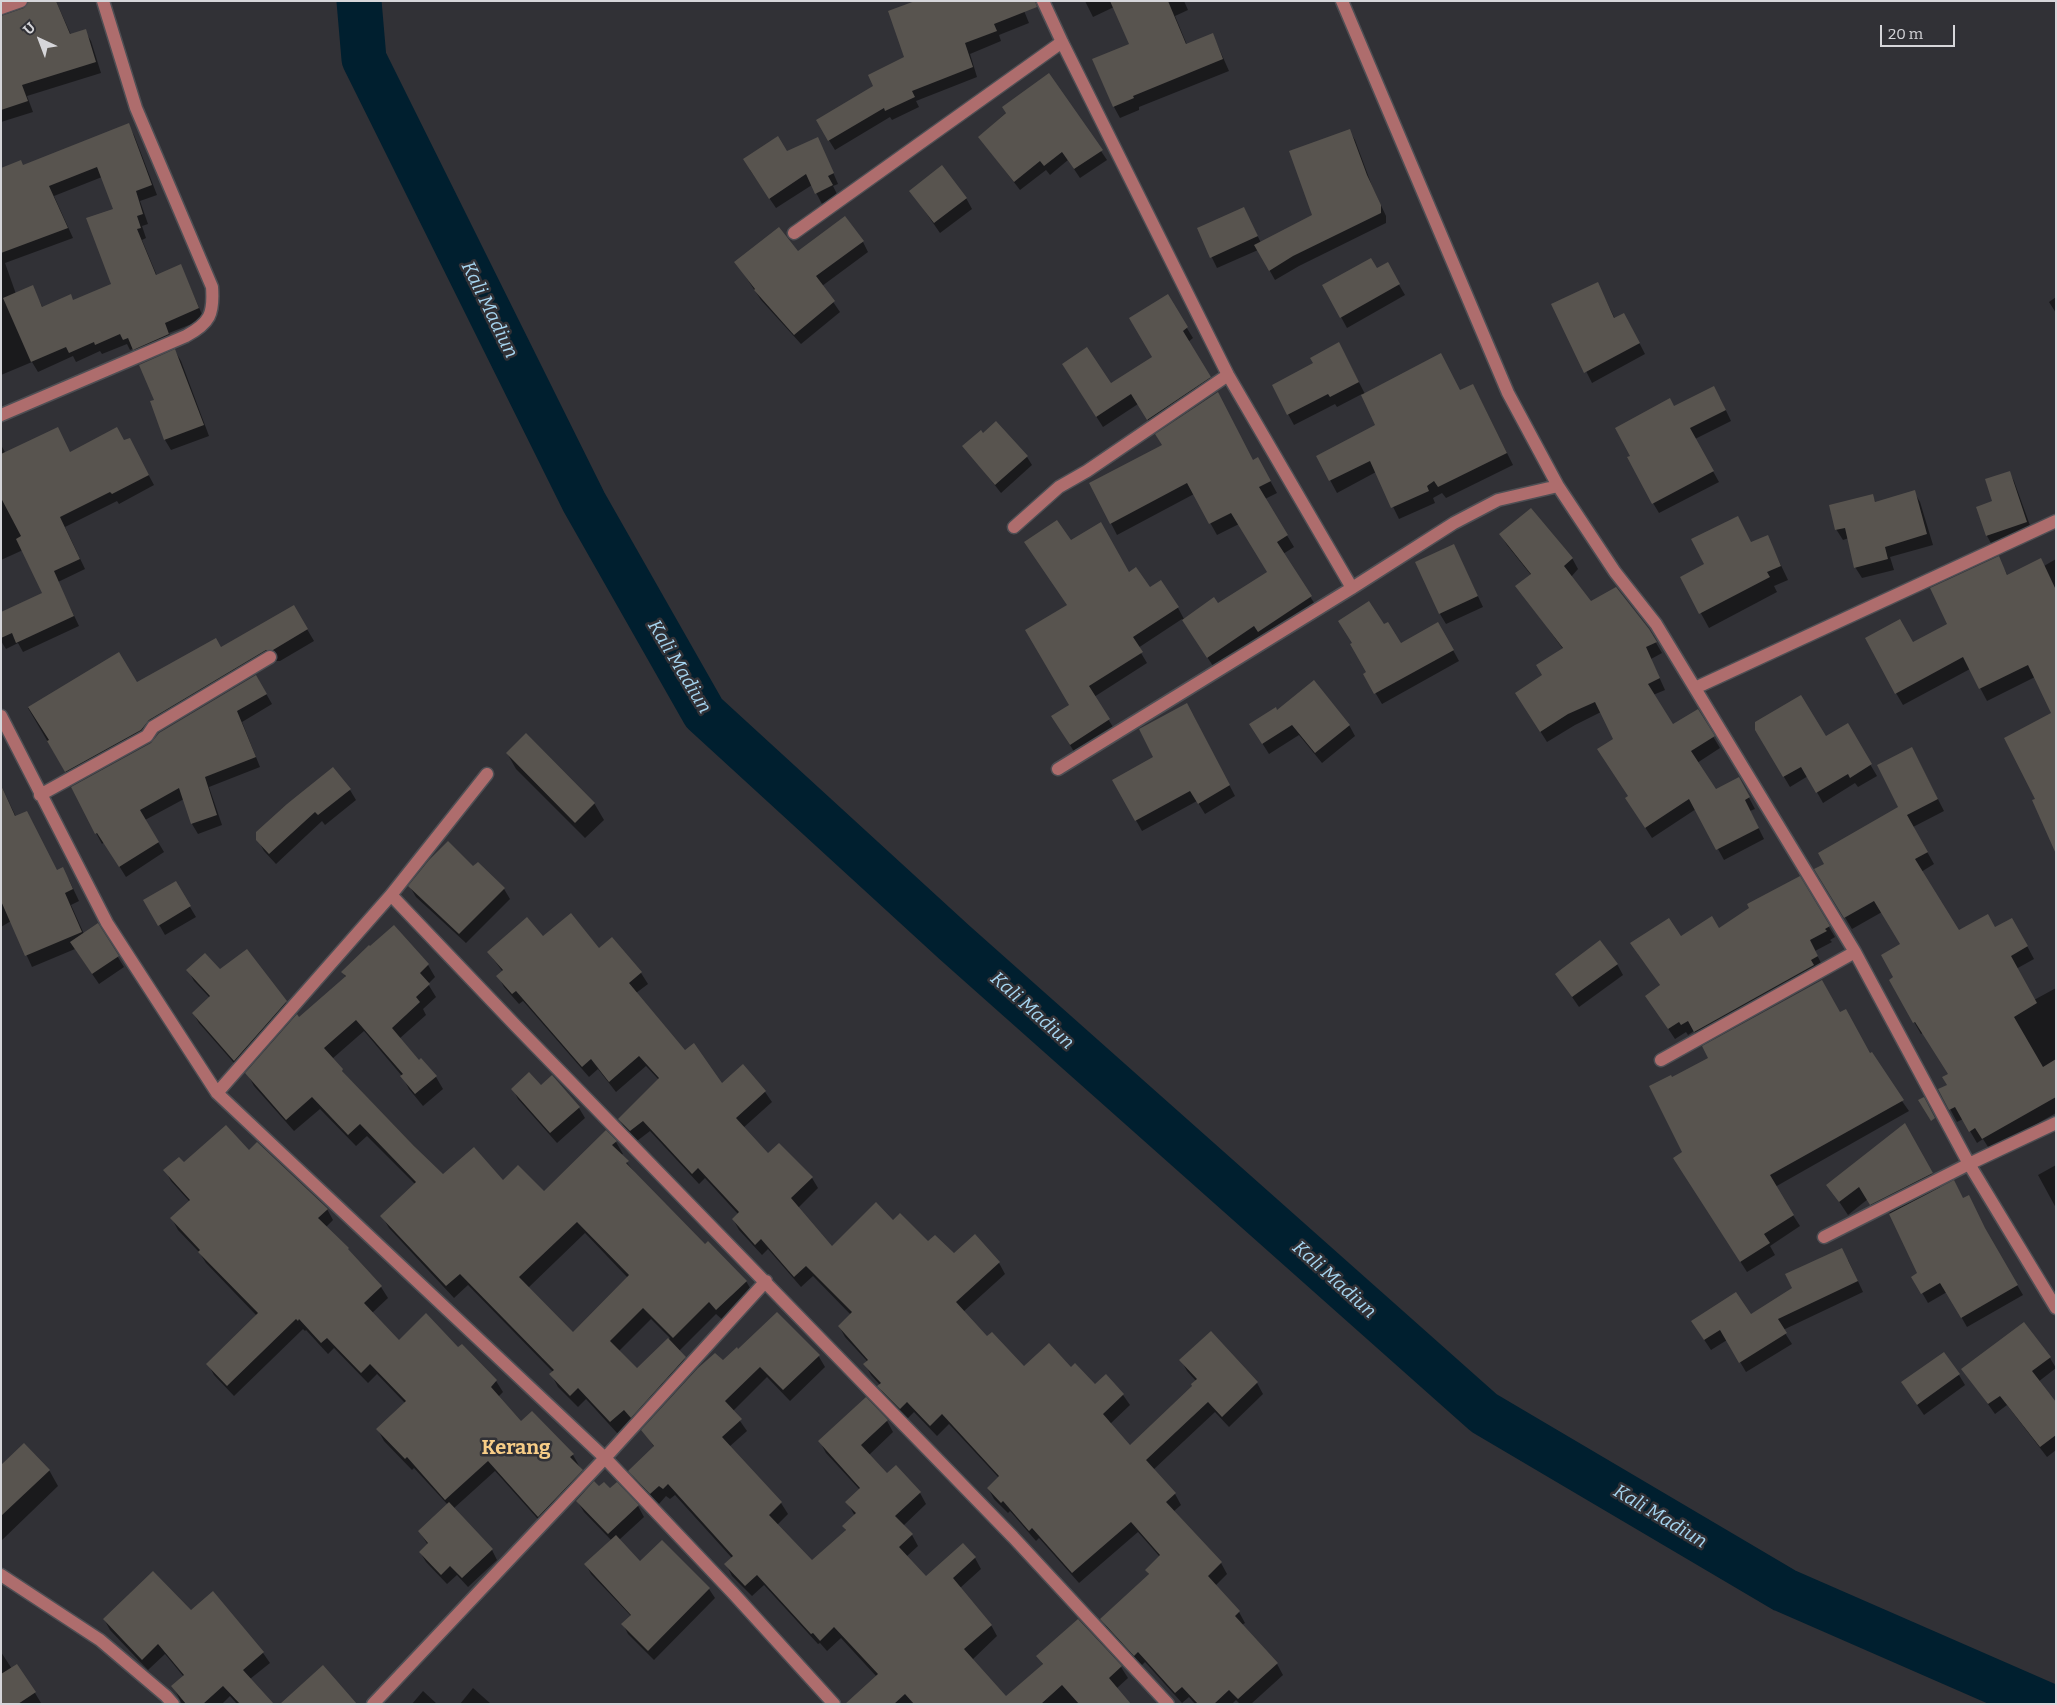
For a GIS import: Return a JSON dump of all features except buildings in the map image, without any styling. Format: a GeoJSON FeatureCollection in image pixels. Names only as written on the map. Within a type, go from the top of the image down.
{"type":"FeatureCollection","features":[{"type":"Feature","properties":{"kind":"street"},"geometry":{"type":"LineString","coordinates":[[1,8],[21,1]]}},
{"type":"Feature","properties":{"kind":"street"},"geometry":{"type":"LineString","coordinates":[[1,415],[200,329],[210,317],[213,305],[212,287],[136,108],[103,1]]}},
{"type":"Feature","properties":{"kind":"street"},"geometry":{"type":"LineString","coordinates":[[1043,1],[1228,375],[1352,588]]}},
{"type":"Feature","properties":{"kind":"street"},"geometry":{"type":"LineString","coordinates":[[1342,1],[1508,394],[1558,486],[1615,572],[1656,624],[1855,952],[1969,1164],[2056,1308]]}},
{"type":"Feature","properties":{"kind":"street"},"geometry":{"type":"LineString","coordinates":[[794,233],[1062,42]]}},
{"type":"Feature","properties":{"kind":"street"},"geometry":{"type":"LineString","coordinates":[[1014,527],[1060,488],[1228,375]]}},
{"type":"Feature","properties":{"kind":"street"},"geometry":{"type":"LineString","coordinates":[[1058,769],[1454,523],[1498,500],[1558,486]]}},
{"type":"Feature","properties":{"kind":"street"},"geometry":{"type":"LineString","coordinates":[[1695,688],[2056,521]]}},
{"type":"Feature","properties":{"kind":"street"},"geometry":{"type":"LineString","coordinates":[[40,795],[147,736],[153,727],[270,657]]}},
{"type":"Feature","properties":{"kind":"street"},"geometry":{"type":"LineString","coordinates":[[1,716],[107,922],[216,1093],[605,1458],[733,1593],[834,1704]]}},
{"type":"Feature","properties":{"kind":"street"},"geometry":{"type":"LineString","coordinates":[[216,1093],[391,895],[487,774]]}},
{"type":"Feature","properties":{"kind":"street"},"geometry":{"type":"LineString","coordinates":[[391,895],[1013,1537],[1168,1704]]}},
{"type":"Feature","properties":{"kind":"street"},"geometry":{"type":"LineString","coordinates":[[1661,1060],[1855,952]]}},
{"type":"Feature","properties":{"kind":"street"},"geometry":{"type":"LineString","coordinates":[[1824,1238],[1969,1164],[2056,1123]]}},
{"type":"Feature","properties":{"kind":"street"},"geometry":{"type":"LineString","coordinates":[[373,1704],[605,1458],[766,1281]]}},
{"type":"Feature","properties":{"kind":"street"},"geometry":{"type":"LineString","coordinates":[[1,1575],[100,1640],[173,1704]]}},
{"type":"Feature","properties":{"kind":"waterway","name":"Kali Madiun"},"geometry":{"type":"LineString","coordinates":[[359,1],[364,59],[584,502],[704,713],[954,942],[1484,1413],[1784,1590],[2045,1704]]}},
{"type":"Feature","properties":{"kind":"district","name":"Kerang"},"geometry":{"type":"Point","coordinates":[516,1448]}}]}
